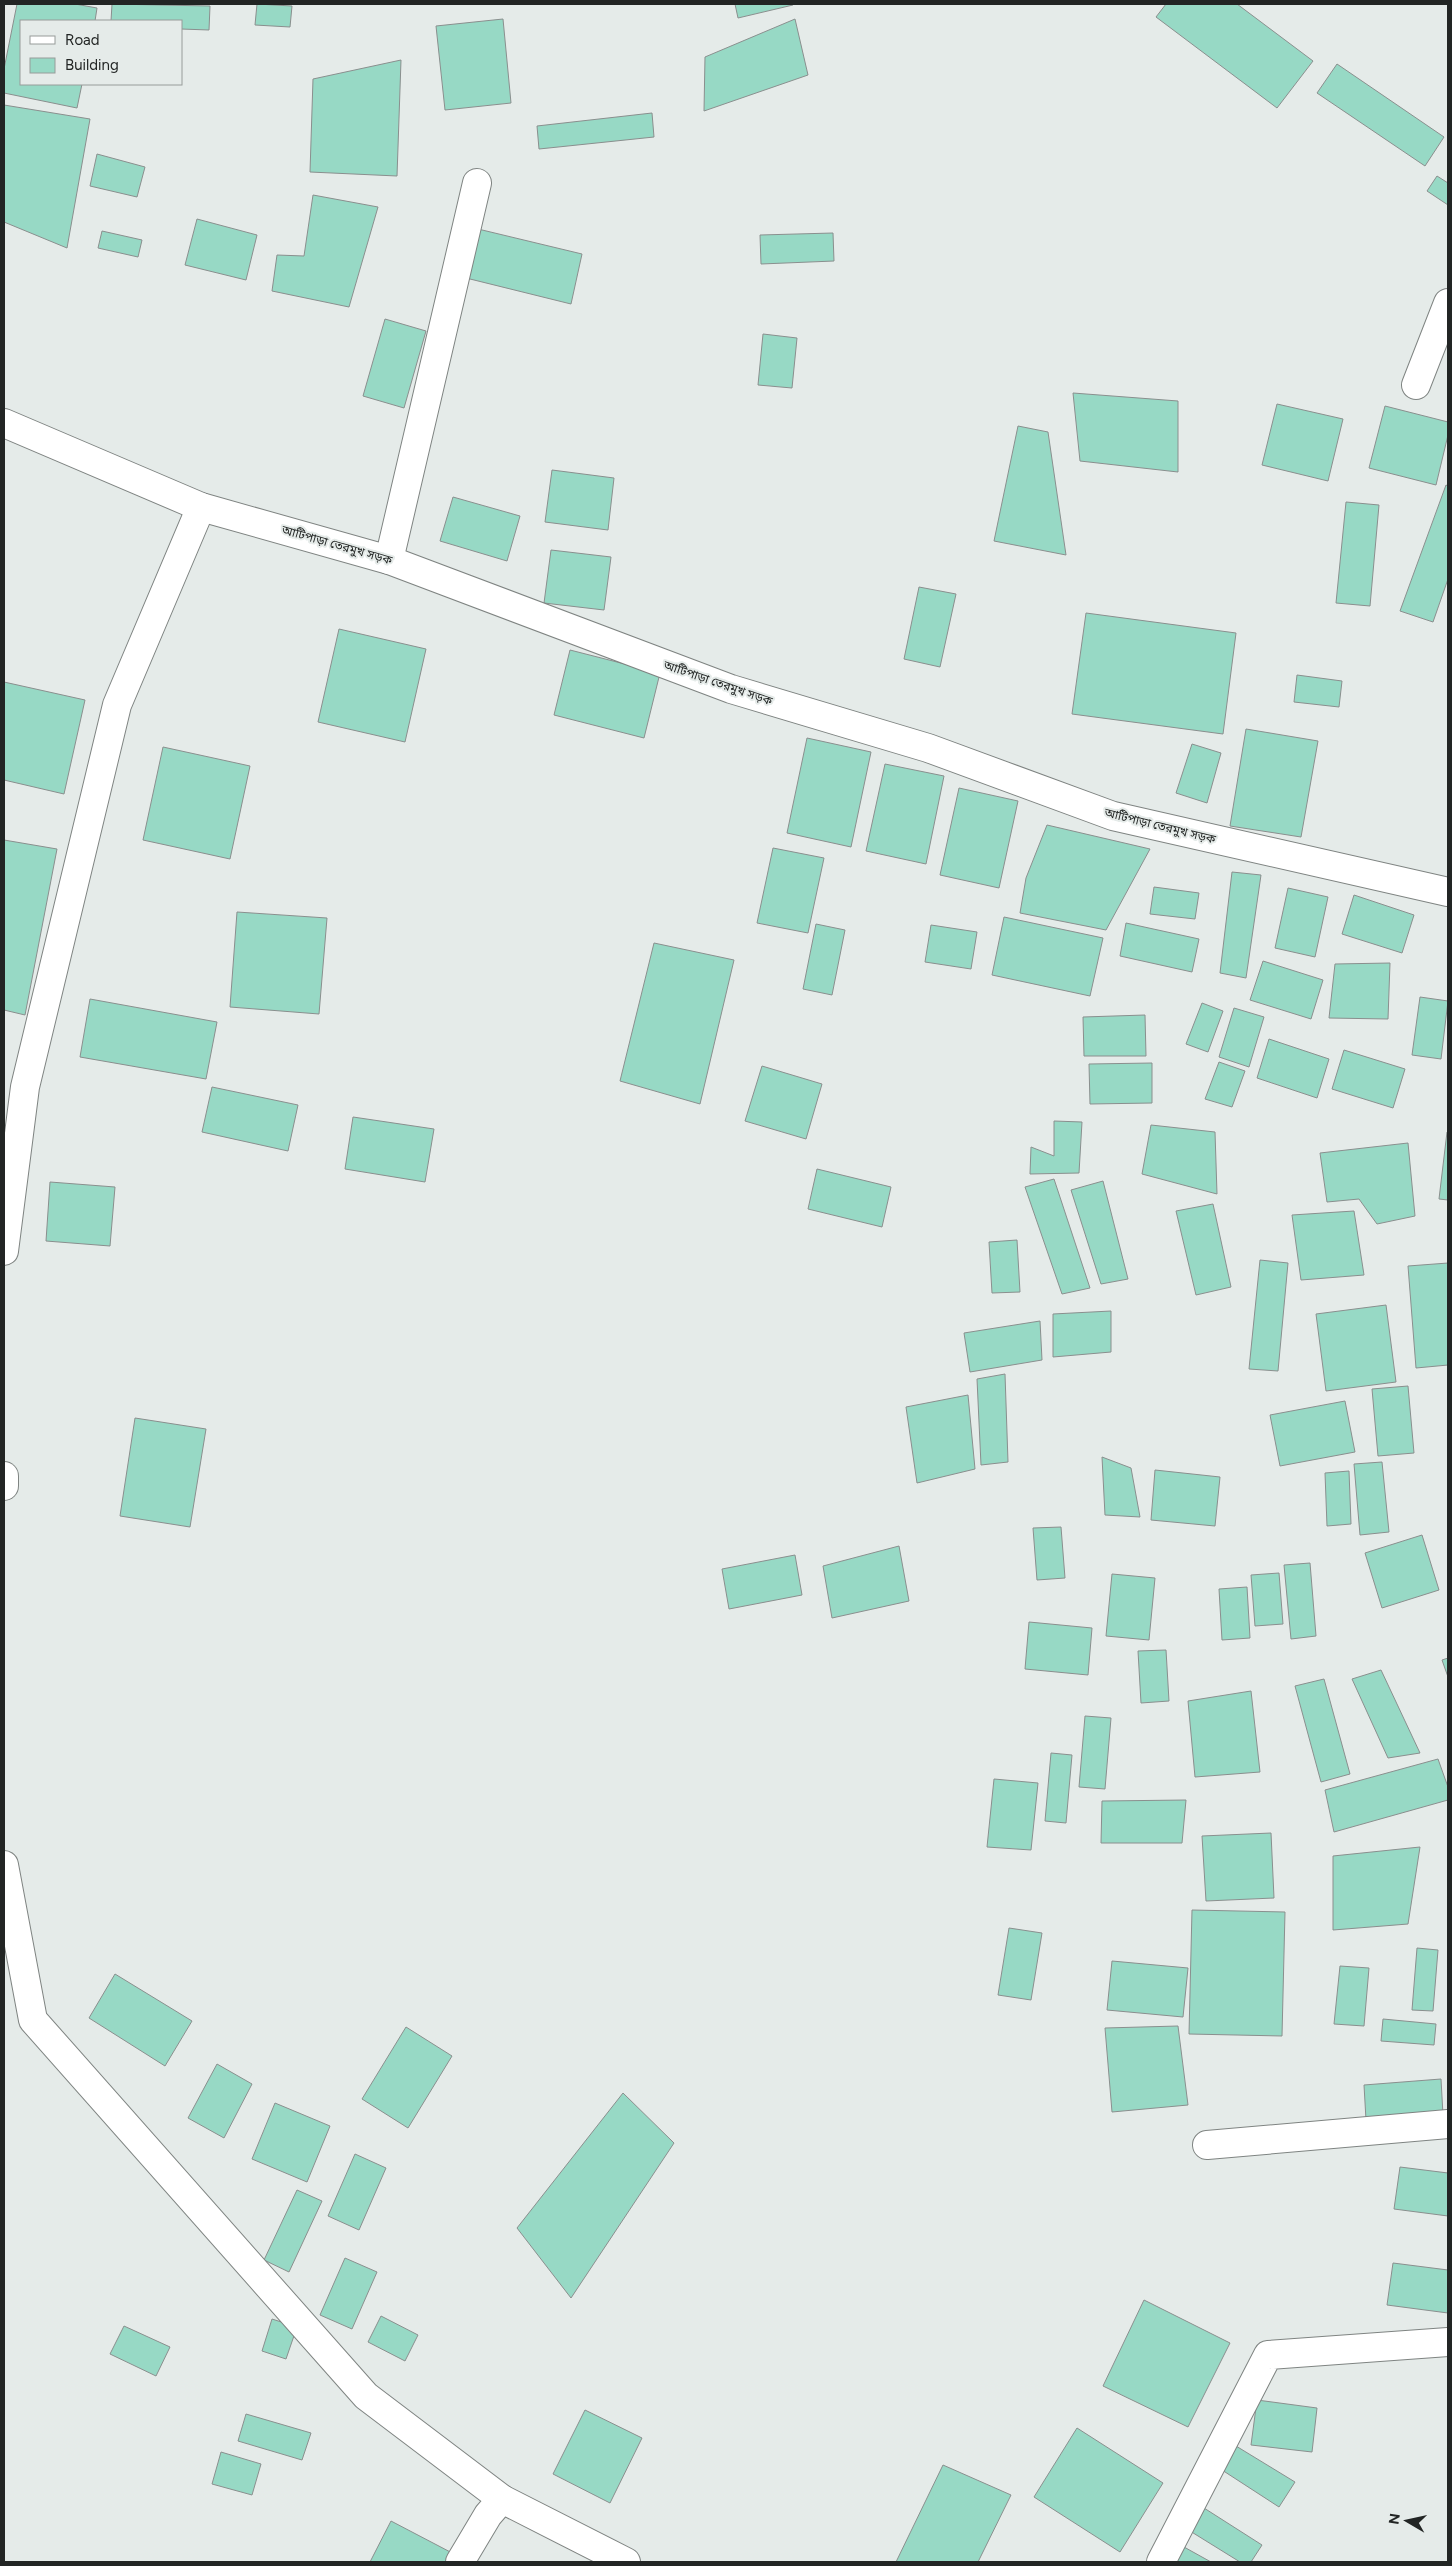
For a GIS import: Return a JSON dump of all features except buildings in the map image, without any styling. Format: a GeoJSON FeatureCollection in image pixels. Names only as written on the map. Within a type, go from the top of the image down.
{"type":"FeatureCollection","features":[{"type":"Feature","properties":{"kind":"street"},"geometry":{"type":"LineString","coordinates":[[389,560],[477,183]]}},
{"type":"Feature","properties":{"kind":"street"},"geometry":{"type":"LineString","coordinates":[[1416,385],[1448,303]]}},
{"type":"Feature","properties":{"kind":"street","name":"আটিপাড়া তেরমুখ সড়ক"},"geometry":{"type":"LineString","coordinates":[[4,423],[201,507],[389,560],[731,690],[928,748],[1113,816],[1448,892]]}},
{"type":"Feature","properties":{"kind":"street"},"geometry":{"type":"LineString","coordinates":[[4,1236],[25,1086],[117,705],[201,507]]}},
{"type":"Feature","properties":{"kind":"street"},"geometry":{"type":"LineString","coordinates":[[4,1476],[4,1486]]}},
{"type":"Feature","properties":{"kind":"street"},"geometry":{"type":"LineString","coordinates":[[4,1865],[33,2020],[366,2396],[502,2499],[626,2562]]}},
{"type":"Feature","properties":{"kind":"street"},"geometry":{"type":"LineString","coordinates":[[1207,2145],[1448,2124]]}},
{"type":"Feature","properties":{"kind":"street"},"geometry":{"type":"LineString","coordinates":[[1161,2562],[1268,2355],[1448,2342]]}},
{"type":"Feature","properties":{"kind":"street"},"geometry":{"type":"LineString","coordinates":[[460,2562],[484,2522],[502,2499]]}}]}
